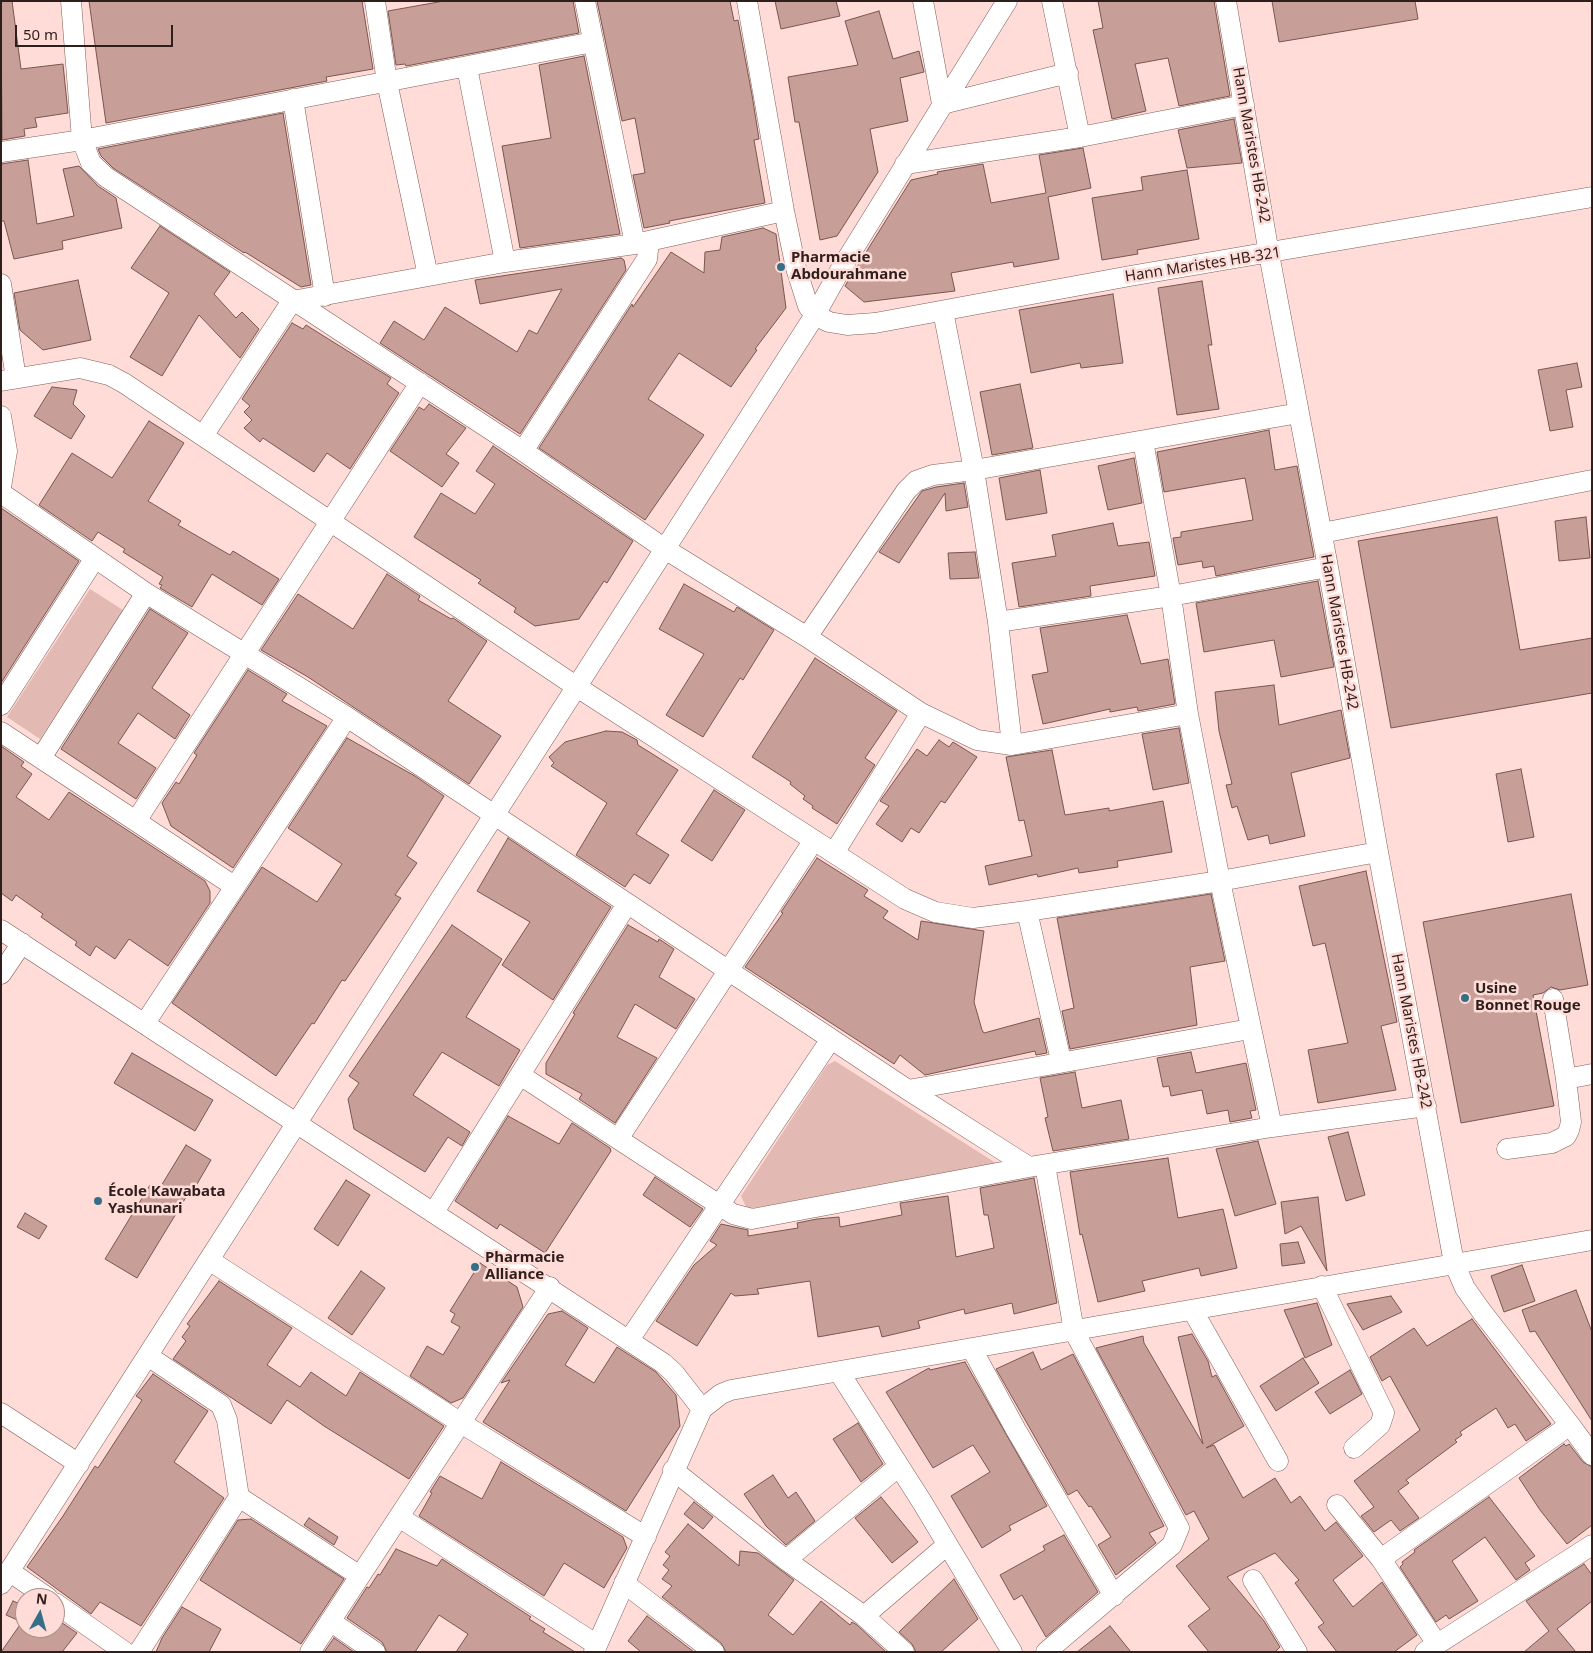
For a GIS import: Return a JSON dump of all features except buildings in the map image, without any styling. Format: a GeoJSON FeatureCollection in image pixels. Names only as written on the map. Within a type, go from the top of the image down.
{"type":"FeatureCollection","features":[{"type":"Feature","properties":{"kind":"street"},"geometry":{"type":"LineString","coordinates":[[70,1],[82,140],[91,163],[106,177],[523,451],[666,549],[807,637],[921,713],[977,740],[1012,745],[1188,714]]}},
{"type":"Feature","properties":{"kind":"street"},"geometry":{"type":"LineString","coordinates":[[375,1],[387,82],[428,276]]}},
{"type":"Feature","properties":{"kind":"street"},"geometry":{"type":"LineString","coordinates":[[523,451],[647,259],[593,42],[585,1]]}},
{"type":"Feature","properties":{"kind":"street"},"geometry":{"type":"LineString","coordinates":[[747,1],[784,211],[804,295],[815,315]]}},
{"type":"Feature","properties":{"kind":"street"},"geometry":{"type":"LineString","coordinates":[[923,1],[942,104]]}},
{"type":"Feature","properties":{"kind":"street"},"geometry":{"type":"LineString","coordinates":[[26,1588],[5,1578],[815,315],[838,272],[1007,1]]}},
{"type":"Feature","properties":{"kind":"street"},"geometry":{"type":"LineString","coordinates":[[1052,1],[1080,137]]}},
{"type":"Feature","properties":{"kind":"street","name":"Hann Maristes HB-242"},"geometry":{"type":"LineString","coordinates":[[1226,1],[1269,254],[1322,533],[1378,852],[1454,1263],[1464,1288],[1592,1456]]}},
{"type":"Feature","properties":{"kind":"street"},"geometry":{"type":"LineString","coordinates":[[1,152],[82,140],[293,98],[387,82],[593,42]]}},
{"type":"Feature","properties":{"kind":"street"},"geometry":{"type":"LineString","coordinates":[[467,67],[505,262]]}},
{"type":"Feature","properties":{"kind":"street"},"geometry":{"type":"LineString","coordinates":[[942,104],[1068,73]]}},
{"type":"Feature","properties":{"kind":"street"},"geometry":{"type":"LineString","coordinates":[[293,98],[325,296]]}},
{"type":"Feature","properties":{"kind":"street"},"geometry":{"type":"LineString","coordinates":[[905,164],[1080,137],[1244,105]]}},
{"type":"Feature","properties":{"kind":"street","name":"Hann Maristes HB-321"},"geometry":{"type":"LineString","coordinates":[[815,315],[829,322],[847,325],[875,323],[1130,276],[1269,254],[1592,197]]}},
{"type":"Feature","properties":{"kind":"street"},"geometry":{"type":"LineString","coordinates":[[203,436],[292,301],[505,262],[642,242],[784,211]]}},
{"type":"Feature","properties":{"kind":"street"},"geometry":{"type":"LineString","coordinates":[[1,284],[9,380],[80,368],[93,370],[124,383],[577,686],[905,899],[935,912],[973,918],[1027,911],[1220,881],[1378,852]]}},
{"type":"Feature","properties":{"kind":"street"},"geometry":{"type":"LineString","coordinates":[[943,311],[974,470],[998,622],[1012,745]]}},
{"type":"Feature","properties":{"kind":"street"},"geometry":{"type":"LineString","coordinates":[[136,821],[420,383]]}},
{"type":"Feature","properties":{"kind":"street"},"geometry":{"type":"LineString","coordinates":[[807,637],[906,491],[916,481],[925,477],[1299,413]]}},
{"type":"Feature","properties":{"kind":"street"},"geometry":{"type":"LineString","coordinates":[[1,416],[7,451],[1,487]]}},
{"type":"Feature","properties":{"kind":"street"},"geometry":{"type":"LineString","coordinates":[[1143,441],[1171,596],[1188,714],[1250,1029],[1272,1127]]}},
{"type":"Feature","properties":{"kind":"street"},"geometry":{"type":"LineString","coordinates":[[1322,533],[1592,480]]}},
{"type":"Feature","properties":{"kind":"street"},"geometry":{"type":"LineString","coordinates":[[1,494],[146,593],[346,717],[908,1090],[1037,1166],[1074,1332],[1179,1528],[1172,1545],[1046,1652]]}},
{"type":"Feature","properties":{"kind":"street"},"geometry":{"type":"LineString","coordinates":[[1,705],[95,558]]}},
{"type":"Feature","properties":{"kind":"street"},"geometry":{"type":"LineString","coordinates":[[998,622],[1171,596],[1328,567]]}},
{"type":"Feature","properties":{"kind":"street"},"geometry":{"type":"LineString","coordinates":[[41,758],[146,593]]}},
{"type":"Feature","properties":{"kind":"street"},"geometry":{"type":"LineString","coordinates":[[834,853],[921,713]]}},
{"type":"Feature","properties":{"kind":"street"},"geometry":{"type":"LineString","coordinates":[[145,1023],[346,717]]}},
{"type":"Feature","properties":{"kind":"street"},"geometry":{"type":"LineString","coordinates":[[1,732],[234,886]]}},
{"type":"Feature","properties":{"kind":"street"},"geometry":{"type":"LineString","coordinates":[[618,1139],[814,840]]}},
{"type":"Feature","properties":{"kind":"street"},"geometry":{"type":"LineString","coordinates":[[434,1212],[626,904]]}},
{"type":"Feature","properties":{"kind":"street"},"geometry":{"type":"LineString","coordinates":[[1027,911],[1061,1062]]}},
{"type":"Feature","properties":{"kind":"street"},"geometry":{"type":"LineString","coordinates":[[1,930],[298,1122],[629,1340],[674,1373],[702,1410]]}},
{"type":"Feature","properties":{"kind":"street"},"geometry":{"type":"LineString","coordinates":[[1,974],[22,943]]}},
{"type":"Feature","properties":{"kind":"street"},"geometry":{"type":"LineString","coordinates":[[1507,1149],[1552,1143],[1566,1136],[1571,1122],[1554,999]]}},
{"type":"Feature","properties":{"kind":"street"},"geometry":{"type":"LineString","coordinates":[[908,1090],[1250,1029]]}},
{"type":"Feature","properties":{"kind":"street"},"geometry":{"type":"LineString","coordinates":[[629,1340],[831,1039]]}},
{"type":"Feature","properties":{"kind":"street"},"geometry":{"type":"LineString","coordinates":[[1566,1079],[1592,1074]]}},
{"type":"Feature","properties":{"kind":"street"},"geometry":{"type":"LineString","coordinates":[[520,1075],[742,1218],[764,1218],[1037,1166],[1272,1127],[1426,1106]]}},
{"type":"Feature","properties":{"kind":"street"},"geometry":{"type":"LineString","coordinates":[[399,1517],[596,1649],[646,1537],[673,1470],[702,1410],[721,1394],[731,1390],[1074,1332],[1322,1286],[1592,1240]]}},
{"type":"Feature","properties":{"kind":"street"},"geometry":{"type":"LineString","coordinates":[[209,1260],[461,1422],[646,1537]]}},
{"type":"Feature","properties":{"kind":"street"},"geometry":{"type":"LineString","coordinates":[[1322,1286],[1384,1413],[1380,1425],[1354,1448]]}},
{"type":"Feature","properties":{"kind":"street"},"geometry":{"type":"LineString","coordinates":[[310,1652],[550,1287]]}},
{"type":"Feature","properties":{"kind":"street"},"geometry":{"type":"LineString","coordinates":[[1193,1311],[1278,1460]]}},
{"type":"Feature","properties":{"kind":"street"},"geometry":{"type":"LineString","coordinates":[[972,1349],[1007,1414],[1114,1596]]}},
{"type":"Feature","properties":{"kind":"street"},"geometry":{"type":"LineString","coordinates":[[139,1652],[240,1497],[227,1420],[222,1405],[148,1356]]}},
{"type":"Feature","properties":{"kind":"street"},"geometry":{"type":"LineString","coordinates":[[840,1372],[1012,1652]]}},
{"type":"Feature","properties":{"kind":"street"},"geometry":{"type":"LineString","coordinates":[[1,1413],[79,1464]]}},
{"type":"Feature","properties":{"kind":"street"},"geometry":{"type":"LineString","coordinates":[[1381,1559],[1570,1425]]}},
{"type":"Feature","properties":{"kind":"street"},"geometry":{"type":"LineString","coordinates":[[786,1560],[898,1467]]}},
{"type":"Feature","properties":{"kind":"street"},"geometry":{"type":"LineString","coordinates":[[673,1470],[786,1560],[864,1616],[904,1652]]}},
{"type":"Feature","properties":{"kind":"street"},"geometry":{"type":"LineString","coordinates":[[240,1497],[360,1576]]}},
{"type":"Feature","properties":{"kind":"street"},"geometry":{"type":"LineString","coordinates":[[1337,1505],[1381,1559],[1431,1648],[1592,1545]]}},
{"type":"Feature","properties":{"kind":"street"},"geometry":{"type":"LineString","coordinates":[[864,1616],[947,1545]]}},
{"type":"Feature","properties":{"kind":"street"},"geometry":{"type":"LineString","coordinates":[[1253,1580],[1297,1652]]}},
{"type":"Feature","properties":{"kind":"street"},"geometry":{"type":"LineString","coordinates":[[624,1583],[714,1652]]}},
{"type":"Feature","properties":{"kind":"street"},"geometry":{"type":"LineString","coordinates":[[65,1610],[125,1652]]}},
{"type":"Feature","properties":{"kind":"street"},"geometry":{"type":"LineString","coordinates":[[330,1621],[375,1652]]}},
{"type":"Feature","properties":{"kind":"shaded area"},"geometry":{"type":"Polygon","coordinates":[[[90,589],[123,610],[40,739],[7,717],[90,589]]]}},
{"type":"Feature","properties":{"kind":"shaded area"},"geometry":{"type":"Polygon","coordinates":[[[835,1061],[999,1165],[747,1209],[741,1196],[827,1065],[835,1061]]]}},
{"type":"Feature","properties":{"kind":"place","name":"Pharmacie Abdourahmane"},"geometry":{"type":"Point","coordinates":[781,267]}},
{"type":"Feature","properties":{"kind":"place","name":"Usine Bonnet Rouge"},"geometry":{"type":"Point","coordinates":[1465,998]}},
{"type":"Feature","properties":{"kind":"place","name":"École Kawabata Yashunari"},"geometry":{"type":"Point","coordinates":[98,1201]}},
{"type":"Feature","properties":{"kind":"place","name":"Pharmacie Alliance"},"geometry":{"type":"Point","coordinates":[475,1267]}}]}
